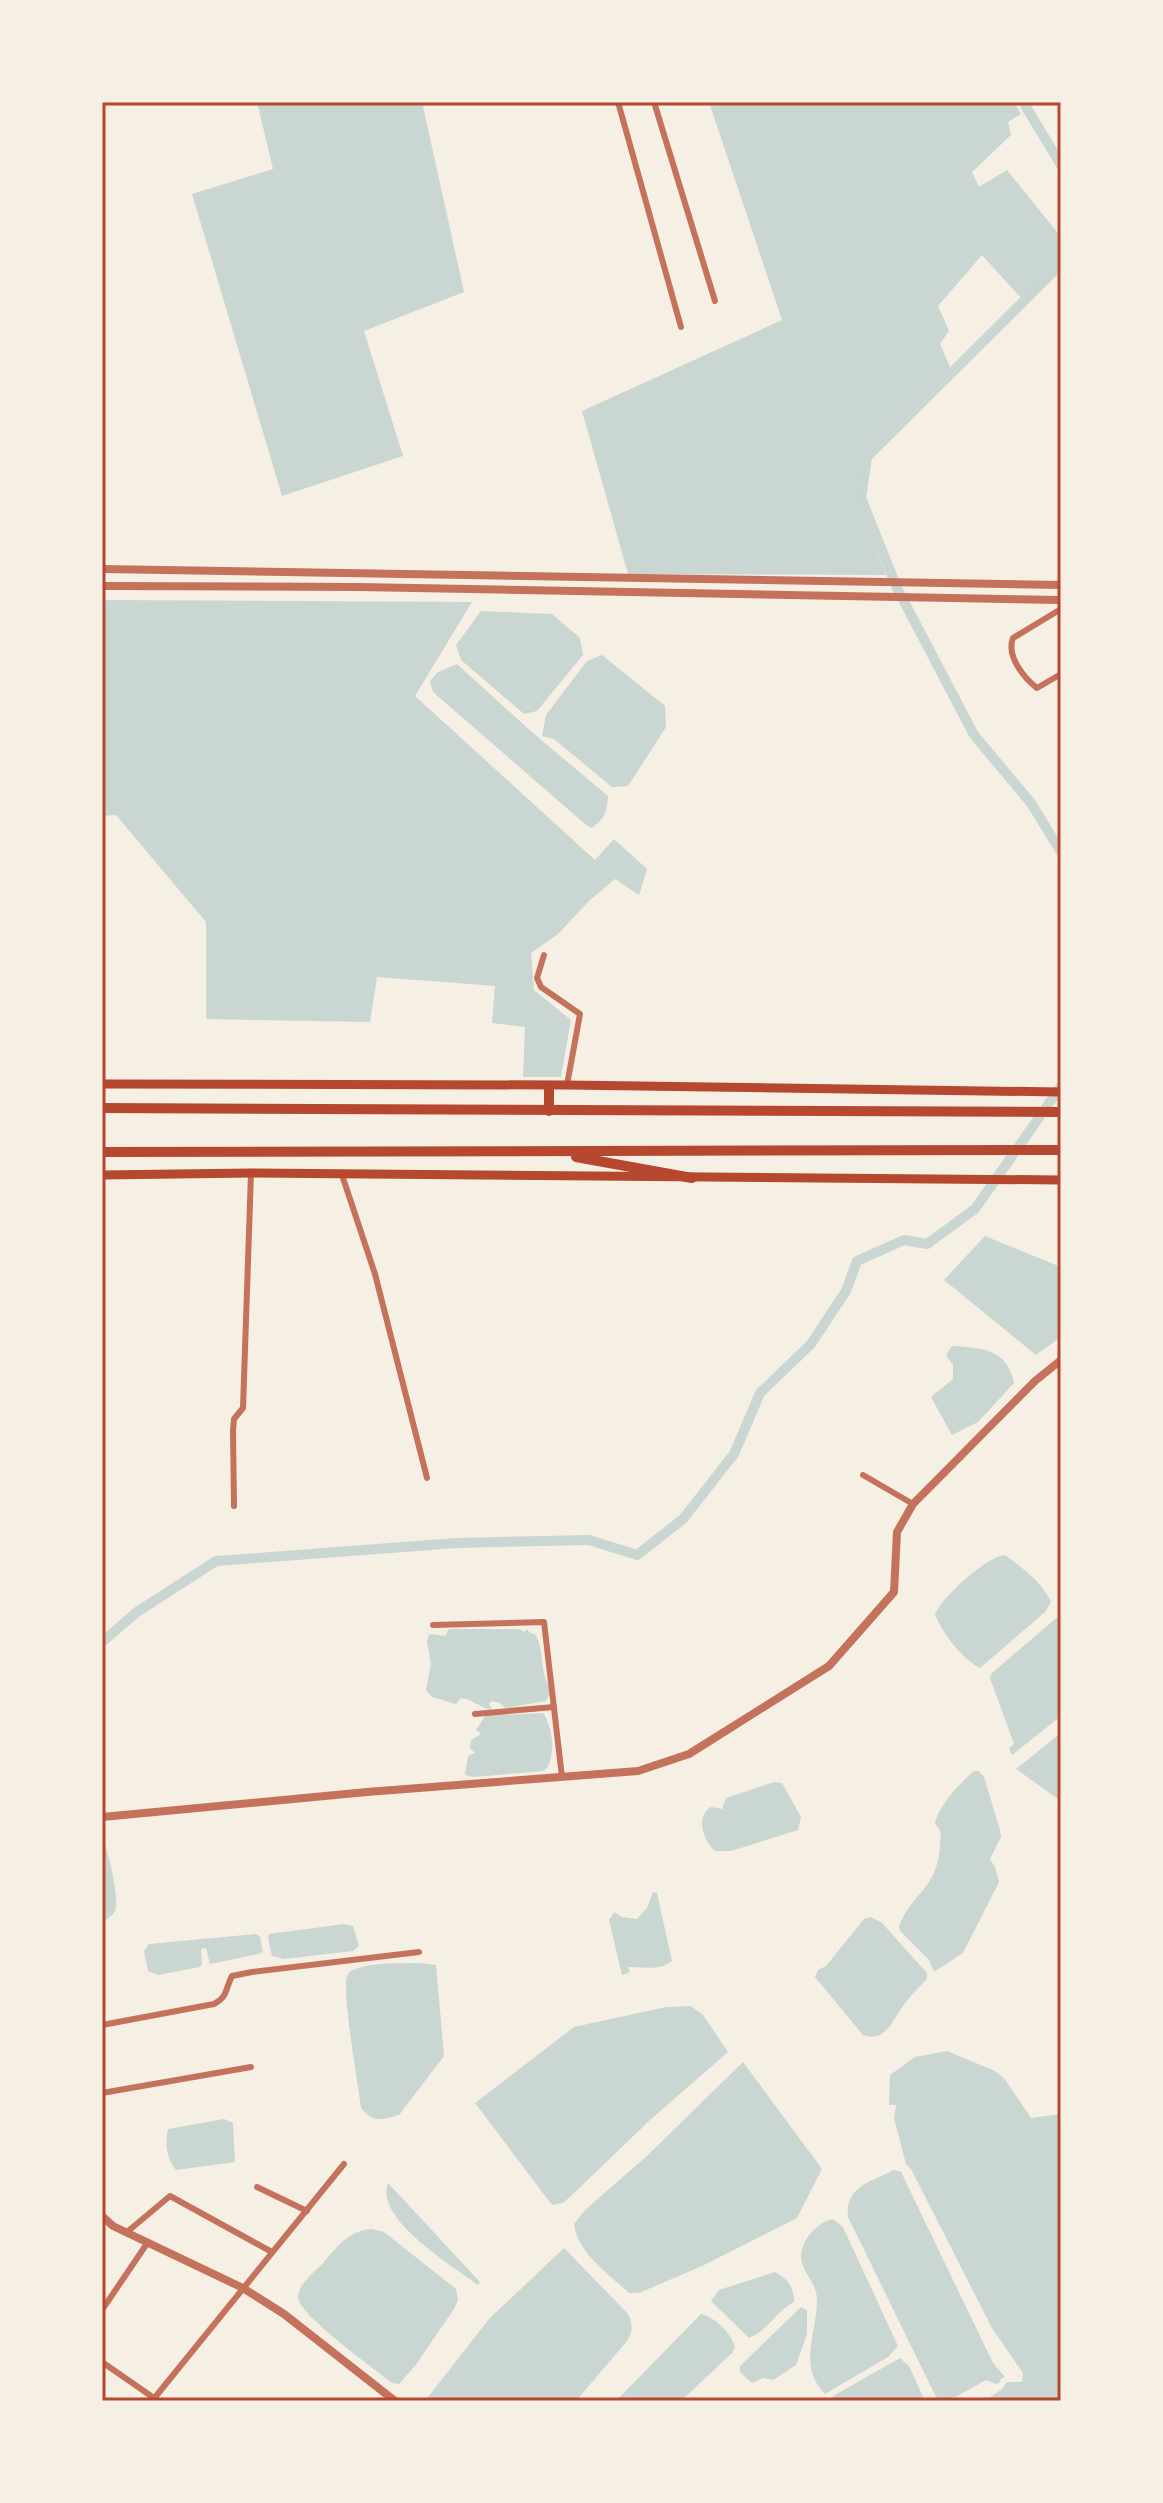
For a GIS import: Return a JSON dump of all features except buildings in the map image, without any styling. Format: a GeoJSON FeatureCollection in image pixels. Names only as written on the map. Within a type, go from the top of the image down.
{"type":"FeatureCollection","features":[{"type":"Feature","properties":{"kind":"highway"},"geometry":{"type":"LineString","coordinates":[[549,1086],[549,1111]]}},
{"type":"Feature","properties":{"kind":"highway"},"geometry":{"type":"LineString","coordinates":[[102,1108],[1061,1112]]}},
{"type":"Feature","properties":{"kind":"highway"},"geometry":{"type":"LineString","coordinates":[[102,1152],[1061,1150]]}},
{"type":"Feature","properties":{"kind":"highway"},"geometry":{"type":"LineString","coordinates":[[548,1152],[692,1178]]}},
{"type":"Feature","properties":{"kind":"main road"},"geometry":{"type":"LineString","coordinates":[[102,1084],[567,1085],[1061,1092]]}},
{"type":"Feature","properties":{"kind":"main road"},"geometry":{"type":"LineString","coordinates":[[102,1175],[251,1173],[1061,1180]]}},
{"type":"Feature","properties":{"kind":"street"},"geometry":{"type":"LineString","coordinates":[[618,102],[681,327]]}},
{"type":"Feature","properties":{"kind":"street"},"geometry":{"type":"LineString","coordinates":[[654,102],[715,301]]}},
{"type":"Feature","properties":{"kind":"street"},"geometry":{"type":"LineString","coordinates":[[102,569],[1061,585]]}},
{"type":"Feature","properties":{"kind":"street"},"geometry":{"type":"LineString","coordinates":[[147,570],[148,585]]}},
{"type":"Feature","properties":{"kind":"street"},"geometry":{"type":"LineString","coordinates":[[102,586],[359,587],[1061,600]]}},
{"type":"Feature","properties":{"kind":"street"},"geometry":{"type":"LineString","coordinates":[[1061,609],[1013,638],[1010,643],[1011,654],[1028,681],[1037,688],[1061,674]]}},
{"type":"Feature","properties":{"kind":"street"},"geometry":{"type":"LineString","coordinates":[[544,955],[537,978],[541,987],[580,1014],[567,1085]]}},
{"type":"Feature","properties":{"kind":"street"},"geometry":{"type":"LineString","coordinates":[[234,1506],[233,1431],[234,1419],[243,1408],[251,1173]]}},
{"type":"Feature","properties":{"kind":"street"},"geometry":{"type":"LineString","coordinates":[[342,1175],[375,1274],[427,1478]]}},
{"type":"Feature","properties":{"kind":"street"},"geometry":{"type":"LineString","coordinates":[[102,1817],[638,1771],[689,1754],[829,1666],[894,1592],[897,1532],[913,1504],[1035,1381],[1061,1360]]}},
{"type":"Feature","properties":{"kind":"street"},"geometry":{"type":"LineString","coordinates":[[863,1475],[913,1504]]}},
{"type":"Feature","properties":{"kind":"street"},"geometry":{"type":"LineString","coordinates":[[433,1625],[544,1622],[562,1777]]}},
{"type":"Feature","properties":{"kind":"street"},"geometry":{"type":"LineString","coordinates":[[475,1714],[554,1707]]}},
{"type":"Feature","properties":{"kind":"street"},"geometry":{"type":"LineString","coordinates":[[102,2025],[214,2004],[223,2000],[232,1976],[419,1952]]}},
{"type":"Feature","properties":{"kind":"street"},"geometry":{"type":"LineString","coordinates":[[102,2093],[251,2067]]}},
{"type":"Feature","properties":{"kind":"street"},"geometry":{"type":"LineString","coordinates":[[102,2362],[153,2400],[344,2164]]}},
{"type":"Feature","properties":{"kind":"street"},"geometry":{"type":"LineString","coordinates":[[257,2187],[307,2211]]}},
{"type":"Feature","properties":{"kind":"street"},"geometry":{"type":"LineString","coordinates":[[127,2232],[170,2196],[272,2252]]}},
{"type":"Feature","properties":{"kind":"street"},"geometry":{"type":"LineString","coordinates":[[102,2216],[113,2226],[243,2288],[284,2314],[395,2401]]}},
{"type":"Feature","properties":{"kind":"street"},"geometry":{"type":"LineString","coordinates":[[102,2310],[148,2242]]}},
{"type":"Feature","properties":{"kind":"shaded area"},"geometry":{"type":"Polygon","coordinates":[[[257,102],[422,102],[464,292],[364,331],[403,456],[282,496],[192,194],[273,169],[257,102]]]}},
{"type":"Feature","properties":{"kind":"shaded area"},"geometry":{"type":"Polygon","coordinates":[[[718,102],[1014,102],[1021,114],[1008,122],[1011,135],[972,172],[979,187],[1007,170],[1061,237],[1061,259],[1021,298],[982,255],[938,306],[949,331],[940,344],[950,367],[864,453],[858,502],[886,575],[628,574],[582,411],[782,320],[710,105],[718,102]]]}},
{"type":"Feature","properties":{"kind":"shaded area"},"geometry":{"type":"Polygon","coordinates":[[[102,600],[472,602],[415,696],[595,860],[614,839],[647,869],[639,895],[615,879],[558,934],[531,953],[534,990],[571,1020],[561,1077],[523,1077],[525,1027],[492,1023],[495,986],[377,977],[370,1022],[206,1019],[206,922],[116,815],[102,816],[102,600]]]}},
{"type":"Feature","properties":{"kind":"shaded area"},"geometry":{"type":"Polygon","coordinates":[[[481,611],[552,614],[580,638],[583,655],[537,711],[524,714],[461,660],[456,645],[481,611]]]}},
{"type":"Feature","properties":{"kind":"shaded area"},"geometry":{"type":"Polygon","coordinates":[[[602,655],[665,706],[666,727],[628,786],[612,787],[554,739],[542,736],[546,715],[587,661],[602,655]]]}},
{"type":"Feature","properties":{"kind":"shaded area"},"geometry":{"type":"Polygon","coordinates":[[[457,664],[608,796],[606,811],[599,822],[591,828],[585,824],[433,692],[430,681],[438,672],[457,664]]]}},
{"type":"Feature","properties":{"kind":"shaded area"},"geometry":{"type":"Polygon","coordinates":[[[985,1236],[1061,1267],[1061,1337],[1036,1355],[944,1280],[985,1236]]]}},
{"type":"Feature","properties":{"kind":"shaded area"},"geometry":{"type":"Polygon","coordinates":[[[952,1346],[983,1349],[999,1356],[1011,1371],[1014,1383],[978,1422],[952,1435],[931,1397],[953,1379],[953,1365],[946,1355],[952,1346]]]}},
{"type":"Feature","properties":{"kind":"shaded area"},"geometry":{"type":"Polygon","coordinates":[[[1005,1555],[1037,1582],[1051,1602],[1045,1612],[980,1668],[953,1645],[935,1614],[966,1578],[1005,1555]]]}},
{"type":"Feature","properties":{"kind":"shaded area"},"geometry":{"type":"Polygon","coordinates":[[[1061,1614],[1061,1716],[1012,1755],[1009,1748],[1014,1744],[990,1678],[1061,1614]]]}},
{"type":"Feature","properties":{"kind":"shaded area"},"geometry":{"type":"Polygon","coordinates":[[[449,1629],[519,1629],[524,1632],[527,1629],[535,1634],[545,1677],[552,1689],[546,1701],[505,1708],[492,1701],[489,1703],[492,1710],[461,1698],[456,1704],[432,1697],[426,1690],[431,1664],[427,1642],[429,1634],[445,1636],[449,1629]]]}},
{"type":"Feature","properties":{"kind":"shaded area"},"geometry":{"type":"Polygon","coordinates":[[[543,1713],[552,1742],[551,1758],[544,1771],[474,1777],[465,1775],[468,1756],[475,1753],[470,1748],[471,1740],[481,1734],[476,1730],[485,1716],[543,1713]]]}},
{"type":"Feature","properties":{"kind":"shaded area"},"geometry":{"type":"Polygon","coordinates":[[[1061,1733],[1061,1801],[1016,1769],[1061,1733]]]}},
{"type":"Feature","properties":{"kind":"shaded area"},"geometry":{"type":"Polygon","coordinates":[[[974,1771],[979,1771],[984,1777],[1000,1830],[1001,1837],[990,1859],[999,1882],[963,1953],[934,1972],[929,1960],[900,1931],[899,1926],[929,1882],[938,1861],[941,1835],[935,1824],[940,1810],[974,1771]]]}},
{"type":"Feature","properties":{"kind":"shaded area"},"geometry":{"type":"Polygon","coordinates":[[[774,1782],[782,1783],[801,1817],[798,1830],[731,1851],[715,1851],[702,1829],[706,1811],[711,1807],[722,1809],[726,1798],[774,1782]]]}},
{"type":"Feature","properties":{"kind":"shaded area"},"geometry":{"type":"Polygon","coordinates":[[[102,1836],[112,1872],[116,1908],[102,1922],[102,1836]]]}},
{"type":"Feature","properties":{"kind":"shaded area"},"geometry":{"type":"Polygon","coordinates":[[[653,1892],[657,1893],[672,1961],[656,1967],[628,1967],[630,1972],[622,1975],[609,1920],[614,1912],[622,1917],[637,1919],[647,1908],[653,1892]]]}},
{"type":"Feature","properties":{"kind":"shaded area"},"geometry":{"type":"Polygon","coordinates":[[[871,1917],[881,1922],[927,1973],[927,1979],[886,2030],[870,2037],[863,2035],[815,1977],[864,1919],[871,1917]]]}},
{"type":"Feature","properties":{"kind":"shaded area"},"geometry":{"type":"Polygon","coordinates":[[[344,1924],[353,1926],[359,1946],[353,1951],[284,1959],[272,1956],[269,1934],[344,1924]]]}},
{"type":"Feature","properties":{"kind":"shaded area"},"geometry":{"type":"Polygon","coordinates":[[[256,1934],[260,1937],[263,1952],[258,1954],[210,1964],[206,1948],[201,1949],[200,1967],[158,1975],[148,1971],[144,1951],[149,1944],[256,1934]]]}},
{"type":"Feature","properties":{"kind":"shaded area"},"geometry":{"type":"Polygon","coordinates":[[[371,1965],[436,1965],[444,2056],[399,2115],[374,2118],[361,2108],[346,1997],[348,1974],[371,1965]]]}},
{"type":"Feature","properties":{"kind":"shaded area"},"geometry":{"type":"Polygon","coordinates":[[[691,2006],[703,2015],[728,2052],[651,2119],[563,2203],[552,2205],[475,2103],[574,2027],[666,2007],[691,2006]]]}},
{"type":"Feature","properties":{"kind":"shaded area"},"geometry":{"type":"Polygon","coordinates":[[[947,2051],[995,2071],[1004,2078],[1031,2118],[1061,2114],[1061,2401],[985,2401],[1007,2382],[1022,2382],[1023,2373],[992,2328],[906,2164],[894,2118],[896,2105],[889,2105],[890,2075],[915,2057],[947,2051]]]}},
{"type":"Feature","properties":{"kind":"shaded area"},"geometry":{"type":"Polygon","coordinates":[[[743,2062],[822,2169],[797,2218],[702,2266],[639,2293],[629,2293],[588,2254],[581,2245],[574,2224],[585,2210],[649,2154],[743,2062]]]}},
{"type":"Feature","properties":{"kind":"shaded area"},"geometry":{"type":"Polygon","coordinates":[[[224,2119],[233,2123],[235,2162],[176,2170],[167,2151],[168,2129],[224,2119]]]}},
{"type":"Feature","properties":{"kind":"shaded area"},"geometry":{"type":"Polygon","coordinates":[[[894,2170],[901,2172],[993,2363],[1005,2377],[999,2380],[1001,2382],[996,2384],[986,2380],[948,2401],[938,2401],[848,2217],[848,2207],[855,2192],[894,2170]]]}},
{"type":"Feature","properties":{"kind":"shaded area"},"geometry":{"type":"Polygon","coordinates":[[[388,2183],[480,2282],[478,2285],[435,2254],[404,2226],[387,2197],[388,2183]]]}},
{"type":"Feature","properties":{"kind":"shaded area"},"geometry":{"type":"Polygon","coordinates":[[[833,2219],[843,2227],[898,2346],[888,2357],[825,2394],[812,2372],[810,2361],[817,2295],[801,2258],[808,2236],[833,2219]]]}},
{"type":"Feature","properties":{"kind":"shaded area"},"geometry":{"type":"Polygon","coordinates":[[[372,2229],[384,2232],[456,2289],[458,2300],[415,2366],[399,2384],[392,2383],[323,2328],[301,2305],[298,2297],[304,2283],[344,2240],[357,2232],[372,2229]]]}},
{"type":"Feature","properties":{"kind":"shaded area"},"geometry":{"type":"Polygon","coordinates":[[[564,2248],[628,2314],[631,2325],[627,2341],[576,2401],[425,2401],[489,2319],[564,2248]]]}},
{"type":"Feature","properties":{"kind":"shaded area"},"geometry":{"type":"Polygon","coordinates":[[[775,2272],[789,2284],[794,2302],[762,2331],[749,2338],[711,2301],[719,2290],[775,2272]]]}},
{"type":"Feature","properties":{"kind":"shaded area"},"geometry":{"type":"Polygon","coordinates":[[[801,2307],[807,2310],[807,2334],[796,2365],[773,2380],[763,2378],[752,2383],[740,2372],[740,2366],[801,2307]]]}},
{"type":"Feature","properties":{"kind":"shaded area"},"geometry":{"type":"Polygon","coordinates":[[[701,2314],[726,2331],[735,2347],[732,2353],[681,2401],[616,2401],[701,2314]]]}},
{"type":"Feature","properties":{"kind":"shaded area"},"geometry":{"type":"Polygon","coordinates":[[[900,2358],[909,2366],[925,2401],[832,2401],[833,2396],[900,2358]]]}},
{"type":"Feature","properties":{"kind":"waterway"},"geometry":{"type":"LineString","coordinates":[[1023,102],[1061,165]]}},
{"type":"Feature","properties":{"kind":"waterway"},"geometry":{"type":"LineString","coordinates":[[1061,264],[867,457],[861,498],[897,588],[974,735],[1031,803],[1061,852]]}},
{"type":"Feature","properties":{"kind":"waterway"},"geometry":{"type":"LineString","coordinates":[[102,1642],[137,1612],[216,1561],[457,1543],[589,1540],[637,1555],[683,1519],[734,1454],[760,1393],[811,1344],[846,1291],[857,1261],[904,1240],[927,1244],[975,1209],[1061,1086]]}}]}
